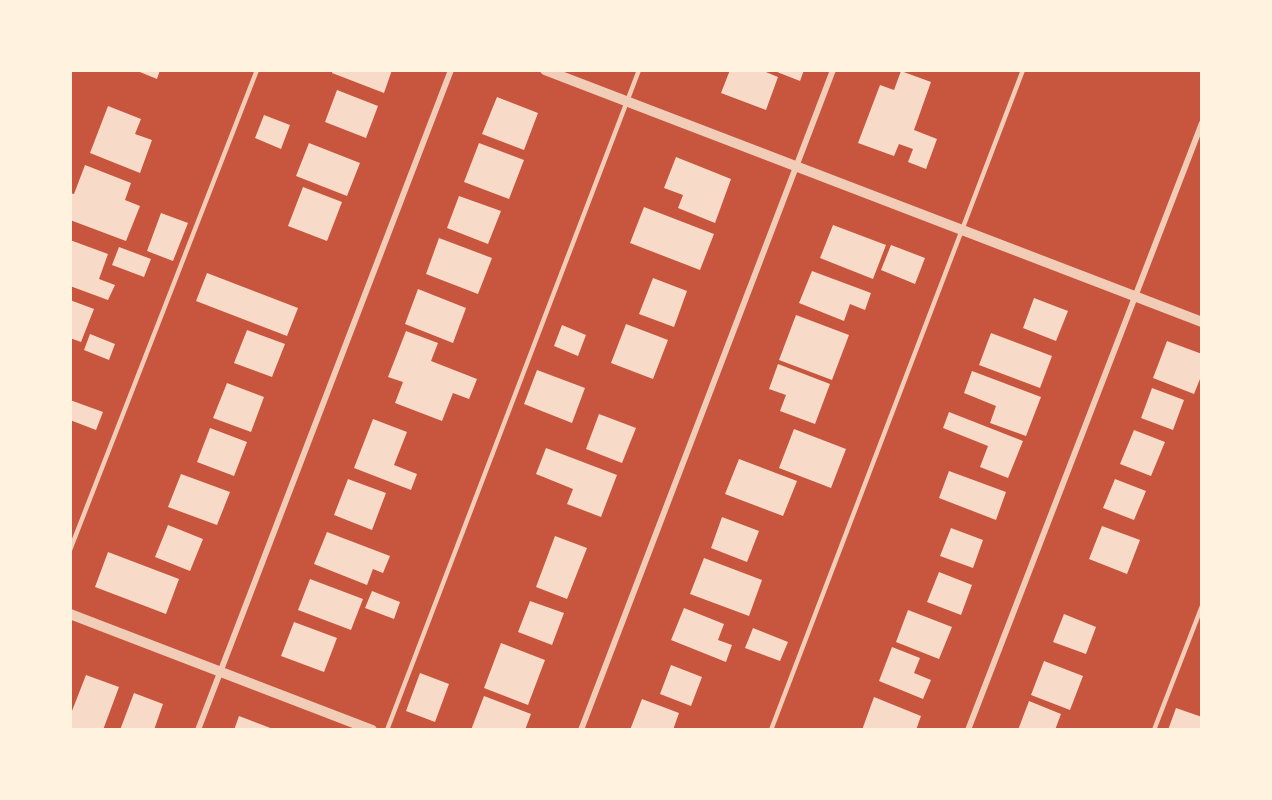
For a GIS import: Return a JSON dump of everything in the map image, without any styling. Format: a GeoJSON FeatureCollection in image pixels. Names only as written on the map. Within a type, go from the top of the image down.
{"type":"FeatureCollection","features":[{"type":"Feature","properties":{"kind":"street"},"geometry":{"type":"LineString","coordinates":[[198,729],[451,70]]}},
{"type":"Feature","properties":{"kind":"street"},"geometry":{"type":"LineString","coordinates":[[545,70],[1202,322]]}},
{"type":"Feature","properties":{"kind":"street"},"geometry":{"type":"LineString","coordinates":[[581,729],[833,70]]}},
{"type":"Feature","properties":{"kind":"street"},"geometry":{"type":"LineString","coordinates":[[968,729],[1202,123]]}},
{"type":"Feature","properties":{"kind":"street"},"geometry":{"type":"LineString","coordinates":[[70,614],[372,729]]}},
{"type":"Feature","properties":{"kind":"lane"},"geometry":{"type":"LineString","coordinates":[[70,550],[257,70]]}},
{"type":"Feature","properties":{"kind":"lane"},"geometry":{"type":"LineString","coordinates":[[387,729],[639,70]]}},
{"type":"Feature","properties":{"kind":"lane"},"geometry":{"type":"LineString","coordinates":[[771,729],[1023,70]]}},
{"type":"Feature","properties":{"kind":"lane"},"geometry":{"type":"LineString","coordinates":[[1154,729],[1202,606]]}},
{"type":"Feature","properties":{"kind":"building"},"geometry":{"type":"Polygon","coordinates":[[[135,70],[160,70],[157,79],[135,70]]]}},
{"type":"Feature","properties":{"kind":"building"},"geometry":{"type":"Polygon","coordinates":[[[333,70],[392,70],[384,93],[332,73],[333,70]]]}},
{"type":"Feature","properties":{"kind":"building"},"geometry":{"type":"Polygon","coordinates":[[[730,70],[761,70],[778,77],[766,110],[721,93],[730,70]]]}},
{"type":"Feature","properties":{"kind":"building"},"geometry":{"type":"Polygon","coordinates":[[[772,70],[804,70],[800,81],[772,70]]]}},
{"type":"Feature","properties":{"kind":"building"},"geometry":{"type":"Polygon","coordinates":[[[901,71],[931,82],[914,130],[937,139],[926,169],[908,162],[913,149],[899,144],[894,156],[858,143],[880,85],[894,90],[901,71]]]}},
{"type":"Feature","properties":{"kind":"building"},"geometry":{"type":"Polygon","coordinates":[[[337,90],[378,106],[366,138],[325,122],[337,90]]]}},
{"type":"Feature","properties":{"kind":"building"},"geometry":{"type":"Polygon","coordinates":[[[497,97],[538,113],[524,150],[482,134],[497,97]]]}},
{"type":"Feature","properties":{"kind":"building"},"geometry":{"type":"Polygon","coordinates":[[[108,106],[141,119],[135,134],[152,140],[140,173],[90,153],[108,106]]]}},
{"type":"Feature","properties":{"kind":"building"},"geometry":{"type":"Polygon","coordinates":[[[264,115],[290,125],[281,149],[255,138],[264,115]]]}},
{"type":"Feature","properties":{"kind":"building"},"geometry":{"type":"Polygon","coordinates":[[[309,143],[360,163],[347,196],[296,176],[309,143]]]}},
{"type":"Feature","properties":{"kind":"building"},"geometry":{"type":"Polygon","coordinates":[[[479,143],[524,160],[509,199],[464,182],[479,143]]]}},
{"type":"Feature","properties":{"kind":"building"},"geometry":{"type":"Polygon","coordinates":[[[676,157],[731,179],[715,223],[678,208],[683,195],[664,188],[676,157]]]}},
{"type":"Feature","properties":{"kind":"building"},"geometry":{"type":"Polygon","coordinates":[[[85,165],[131,183],[125,200],[140,206],[126,241],[70,220],[70,193],[74,194],[85,165]]]}},
{"type":"Feature","properties":{"kind":"building"},"geometry":{"type":"Polygon","coordinates":[[[303,187],[342,202],[327,241],[288,226],[303,187]]]}},
{"type":"Feature","properties":{"kind":"building"},"geometry":{"type":"Polygon","coordinates":[[[459,196],[501,211],[488,244],[447,228],[459,196]]]}},
{"type":"Feature","properties":{"kind":"building"},"geometry":{"type":"Polygon","coordinates":[[[644,207],[714,234],[700,270],[630,243],[644,207]]]}},
{"type":"Feature","properties":{"kind":"building"},"geometry":{"type":"Polygon","coordinates":[[[161,213],[188,223],[173,261],[147,251],[161,213]]]}},
{"type":"Feature","properties":{"kind":"building"},"geometry":{"type":"Polygon","coordinates":[[[833,225],[886,245],[873,279],[820,258],[833,225]]]}},
{"type":"Feature","properties":{"kind":"building"},"geometry":{"type":"Polygon","coordinates":[[[439,238],[492,258],[478,294],[426,274],[439,238]]]}},
{"type":"Feature","properties":{"kind":"building"},"geometry":{"type":"Polygon","coordinates":[[[70,240],[108,254],[99,279],[115,285],[108,300],[70,286],[70,240]]]}},
{"type":"Feature","properties":{"kind":"building"},"geometry":{"type":"Polygon","coordinates":[[[891,245],[925,258],[915,284],[881,270],[891,245]]]}},
{"type":"Feature","properties":{"kind":"building"},"geometry":{"type":"Polygon","coordinates":[[[119,247],[151,259],[144,277],[112,265],[119,247]]]}},
{"type":"Feature","properties":{"kind":"building"},"geometry":{"type":"Polygon","coordinates":[[[812,271],[871,293],[865,310],[850,304],[844,321],[799,303],[812,271]]]}},
{"type":"Feature","properties":{"kind":"building"},"geometry":{"type":"Polygon","coordinates":[[[207,273],[298,308],[287,336],[196,301],[207,273]]]}},
{"type":"Feature","properties":{"kind":"building"},"geometry":{"type":"Polygon","coordinates":[[[653,278],[687,291],[674,327],[639,314],[653,278]]]}},
{"type":"Feature","properties":{"kind":"building"},"geometry":{"type":"Polygon","coordinates":[[[418,289],[466,308],[453,343],[405,324],[418,289]]]}},
{"type":"Feature","properties":{"kind":"building"},"geometry":{"type":"Polygon","coordinates":[[[1034,298],[1068,311],[1056,341],[1023,328],[1034,298]]]}},
{"type":"Feature","properties":{"kind":"building"},"geometry":{"type":"Polygon","coordinates":[[[70,300],[94,309],[81,342],[70,338],[70,300]]]}},
{"type":"Feature","properties":{"kind":"building"},"geometry":{"type":"Polygon","coordinates":[[[796,315],[849,335],[832,380],[779,360],[796,315]]]}},
{"type":"Feature","properties":{"kind":"building"},"geometry":{"type":"Polygon","coordinates":[[[626,324],[668,340],[653,379],[611,363],[626,324]]]}},
{"type":"Feature","properties":{"kind":"building"},"geometry":{"type":"Polygon","coordinates":[[[562,325],[586,335],[578,356],[554,346],[562,325]]]}},
{"type":"Feature","properties":{"kind":"building"},"geometry":{"type":"Polygon","coordinates":[[[247,330],[285,344],[272,377],[234,363],[247,330]]]}},
{"type":"Feature","properties":{"kind":"building"},"geometry":{"type":"Polygon","coordinates":[[[406,331],[438,343],[431,361],[477,379],[469,399],[453,393],[442,421],[395,403],[403,382],[388,377],[406,331]]]}},
{"type":"Feature","properties":{"kind":"building"},"geometry":{"type":"Polygon","coordinates":[[[991,333],[1052,356],[1040,388],[979,365],[991,333]]]}},
{"type":"Feature","properties":{"kind":"building"},"geometry":{"type":"Polygon","coordinates":[[[90,334],[115,344],[109,360],[84,350],[90,334]]]}},
{"type":"Feature","properties":{"kind":"building"},"geometry":{"type":"Polygon","coordinates":[[[1167,341],[1202,354],[1202,374],[1194,394],[1153,378],[1167,341]]]}},
{"type":"Feature","properties":{"kind":"building"},"geometry":{"type":"Polygon","coordinates":[[[778,364],[830,384],[815,424],[780,411],[786,395],[769,389],[778,364]]]}},
{"type":"Feature","properties":{"kind":"building"},"geometry":{"type":"Polygon","coordinates":[[[537,370],[585,388],[572,423],[524,404],[537,370]]]}},
{"type":"Feature","properties":{"kind":"building"},"geometry":{"type":"Polygon","coordinates":[[[972,371],[1041,397],[1026,436],[990,423],[996,406],[964,393],[972,371]]]}},
{"type":"Feature","properties":{"kind":"building"},"geometry":{"type":"Polygon","coordinates":[[[227,383],[264,397],[251,432],[213,418],[227,383]]]}},
{"type":"Feature","properties":{"kind":"building"},"geometry":{"type":"Polygon","coordinates":[[[1152,388],[1184,400],[1173,430],[1141,418],[1152,388]]]}},
{"type":"Feature","properties":{"kind":"building"},"geometry":{"type":"Polygon","coordinates":[[[70,400],[103,412],[96,430],[70,420],[70,400]]]}},
{"type":"Feature","properties":{"kind":"building"},"geometry":{"type":"Polygon","coordinates":[[[949,412],[1023,441],[1008,478],[980,467],[988,446],[943,428],[949,412]]]}},
{"type":"Feature","properties":{"kind":"building"},"geometry":{"type":"Polygon","coordinates":[[[599,414],[636,428],[622,463],[586,449],[599,414]]]}},
{"type":"Feature","properties":{"kind":"building"},"geometry":{"type":"Polygon","coordinates":[[[373,419],[407,432],[394,465],[417,474],[411,490],[354,468],[373,419]]]}},
{"type":"Feature","properties":{"kind":"building"},"geometry":{"type":"Polygon","coordinates":[[[210,428],[247,442],[234,476],[197,462],[210,428]]]}},
{"type":"Feature","properties":{"kind":"building"},"geometry":{"type":"Polygon","coordinates":[[[794,429],[846,449],[831,488],[779,468],[794,429]]]}},
{"type":"Feature","properties":{"kind":"building"},"geometry":{"type":"Polygon","coordinates":[[[1134,430],[1165,442],[1151,476],[1120,464],[1134,430]]]}},
{"type":"Feature","properties":{"kind":"building"},"geometry":{"type":"Polygon","coordinates":[[[546,448],[617,475],[601,517],[567,504],[573,489],[536,474],[546,448]]]}},
{"type":"Feature","properties":{"kind":"building"},"geometry":{"type":"Polygon","coordinates":[[[739,459],[797,481],[783,516],[725,494],[739,459]]]}},
{"type":"Feature","properties":{"kind":"building"},"geometry":{"type":"Polygon","coordinates":[[[949,471],[1006,492],[996,520],[939,498],[949,471]]]}},
{"type":"Feature","properties":{"kind":"building"},"geometry":{"type":"Polygon","coordinates":[[[181,474],[230,492],[217,525],[168,507],[181,474]]]}},
{"type":"Feature","properties":{"kind":"building"},"geometry":{"type":"Polygon","coordinates":[[[348,479],[386,493],[372,530],[334,515],[348,479]]]}},
{"type":"Feature","properties":{"kind":"building"},"geometry":{"type":"Polygon","coordinates":[[[1115,479],[1146,491],[1134,520],[1103,508],[1115,479]]]}},
{"type":"Feature","properties":{"kind":"building"},"geometry":{"type":"Polygon","coordinates":[[[722,517],[759,531],[747,562],[711,548],[722,517]]]}},
{"type":"Feature","properties":{"kind":"building"},"geometry":{"type":"Polygon","coordinates":[[[168,525],[203,539],[190,571],[155,557],[168,525]]]}},
{"type":"Feature","properties":{"kind":"building"},"geometry":{"type":"Polygon","coordinates":[[[1102,526],[1140,540],[1127,574],[1089,559],[1102,526]]]}},
{"type":"Feature","properties":{"kind":"building"},"geometry":{"type":"Polygon","coordinates":[[[951,528],[983,540],[973,568],[940,556],[951,528]]]}},
{"type":"Feature","properties":{"kind":"building"},"geometry":{"type":"Polygon","coordinates":[[[327,532],[390,556],[383,573],[373,569],[367,585],[314,564],[327,532]]]}},
{"type":"Feature","properties":{"kind":"building"},"geometry":{"type":"Polygon","coordinates":[[[555,536],[587,548],[567,599],[536,587],[555,536]]]}},
{"type":"Feature","properties":{"kind":"building"},"geometry":{"type":"Polygon","coordinates":[[[108,552],[179,579],[166,614],[95,587],[108,552]]]}},
{"type":"Feature","properties":{"kind":"building"},"geometry":{"type":"Polygon","coordinates":[[[704,558],[762,580],[749,616],[690,594],[704,558]]]}},
{"type":"Feature","properties":{"kind":"building"},"geometry":{"type":"Polygon","coordinates":[[[939,572],[972,585],[961,615],[927,602],[939,572]]]}},
{"type":"Feature","properties":{"kind":"building"},"geometry":{"type":"Polygon","coordinates":[[[310,579],[363,599],[351,630],[298,610],[310,579]]]}},
{"type":"Feature","properties":{"kind":"building"},"geometry":{"type":"Polygon","coordinates":[[[372,591],[400,602],[394,619],[365,608],[372,591]]]}},
{"type":"Feature","properties":{"kind":"building"},"geometry":{"type":"Polygon","coordinates":[[[530,601],[564,613],[552,645],[518,632],[530,601]]]}},
{"type":"Feature","properties":{"kind":"building"},"geometry":{"type":"Polygon","coordinates":[[[684,608],[724,624],[718,640],[732,645],[726,662],[671,640],[684,608]]]}},
{"type":"Feature","properties":{"kind":"building"},"geometry":{"type":"Polygon","coordinates":[[[908,610],[952,627],[939,659],[896,642],[908,610]]]}},
{"type":"Feature","properties":{"kind":"building"},"geometry":{"type":"Polygon","coordinates":[[[1064,614],[1096,627],[1086,654],[1053,642],[1064,614]]]}},
{"type":"Feature","properties":{"kind":"building"},"geometry":{"type":"Polygon","coordinates":[[[294,622],[337,638],[324,672],[281,656],[294,622]]]}},
{"type":"Feature","properties":{"kind":"building"},"geometry":{"type":"Polygon","coordinates":[[[753,628],[788,642],[780,661],[745,648],[753,628]]]}},
{"type":"Feature","properties":{"kind":"building"},"geometry":{"type":"Polygon","coordinates":[[[501,643],[545,660],[528,705],[484,688],[501,643]]]}},
{"type":"Feature","properties":{"kind":"building"},"geometry":{"type":"Polygon","coordinates":[[[892,647],[920,658],[914,673],[931,680],[923,699],[879,681],[892,647]]]}},
{"type":"Feature","properties":{"kind":"building"},"geometry":{"type":"Polygon","coordinates":[[[1044,661],[1083,676],[1070,710],[1031,695],[1044,661]]]}},
{"type":"Feature","properties":{"kind":"building"},"geometry":{"type":"Polygon","coordinates":[[[671,665],[702,677],[691,706],[660,694],[671,665]]]}},
{"type":"Feature","properties":{"kind":"building"},"geometry":{"type":"Polygon","coordinates":[[[420,673],[449,684],[435,722],[406,711],[420,673]]]}},
{"type":"Feature","properties":{"kind":"building"},"geometry":{"type":"Polygon","coordinates":[[[86,675],[119,687],[103,730],[70,730],[70,716],[86,675]]]}},
{"type":"Feature","properties":{"kind":"building"},"geometry":{"type":"Polygon","coordinates":[[[134,693],[163,704],[154,730],[120,730],[134,693]]]}},
{"type":"Feature","properties":{"kind":"building"},"geometry":{"type":"Polygon","coordinates":[[[484,696],[531,714],[525,730],[471,730],[484,696]]]}},
{"type":"Feature","properties":{"kind":"building"},"geometry":{"type":"Polygon","coordinates":[[[874,697],[921,716],[916,730],[862,730],[874,697]]]}},
{"type":"Feature","properties":{"kind":"building"},"geometry":{"type":"Polygon","coordinates":[[[642,699],[679,713],[673,730],[630,730],[642,699]]]}},
{"type":"Feature","properties":{"kind":"building"},"geometry":{"type":"Polygon","coordinates":[[[1029,701],[1061,714],[1055,730],[1018,730],[1029,701]]]}},
{"type":"Feature","properties":{"kind":"building"},"geometry":{"type":"Polygon","coordinates":[[[1176,708],[1202,717],[1202,730],[1168,730],[1176,708]]]}},
{"type":"Feature","properties":{"kind":"building"},"geometry":{"type":"Polygon","coordinates":[[[239,716],[273,729],[273,730],[234,730],[239,716]]]}}]}
